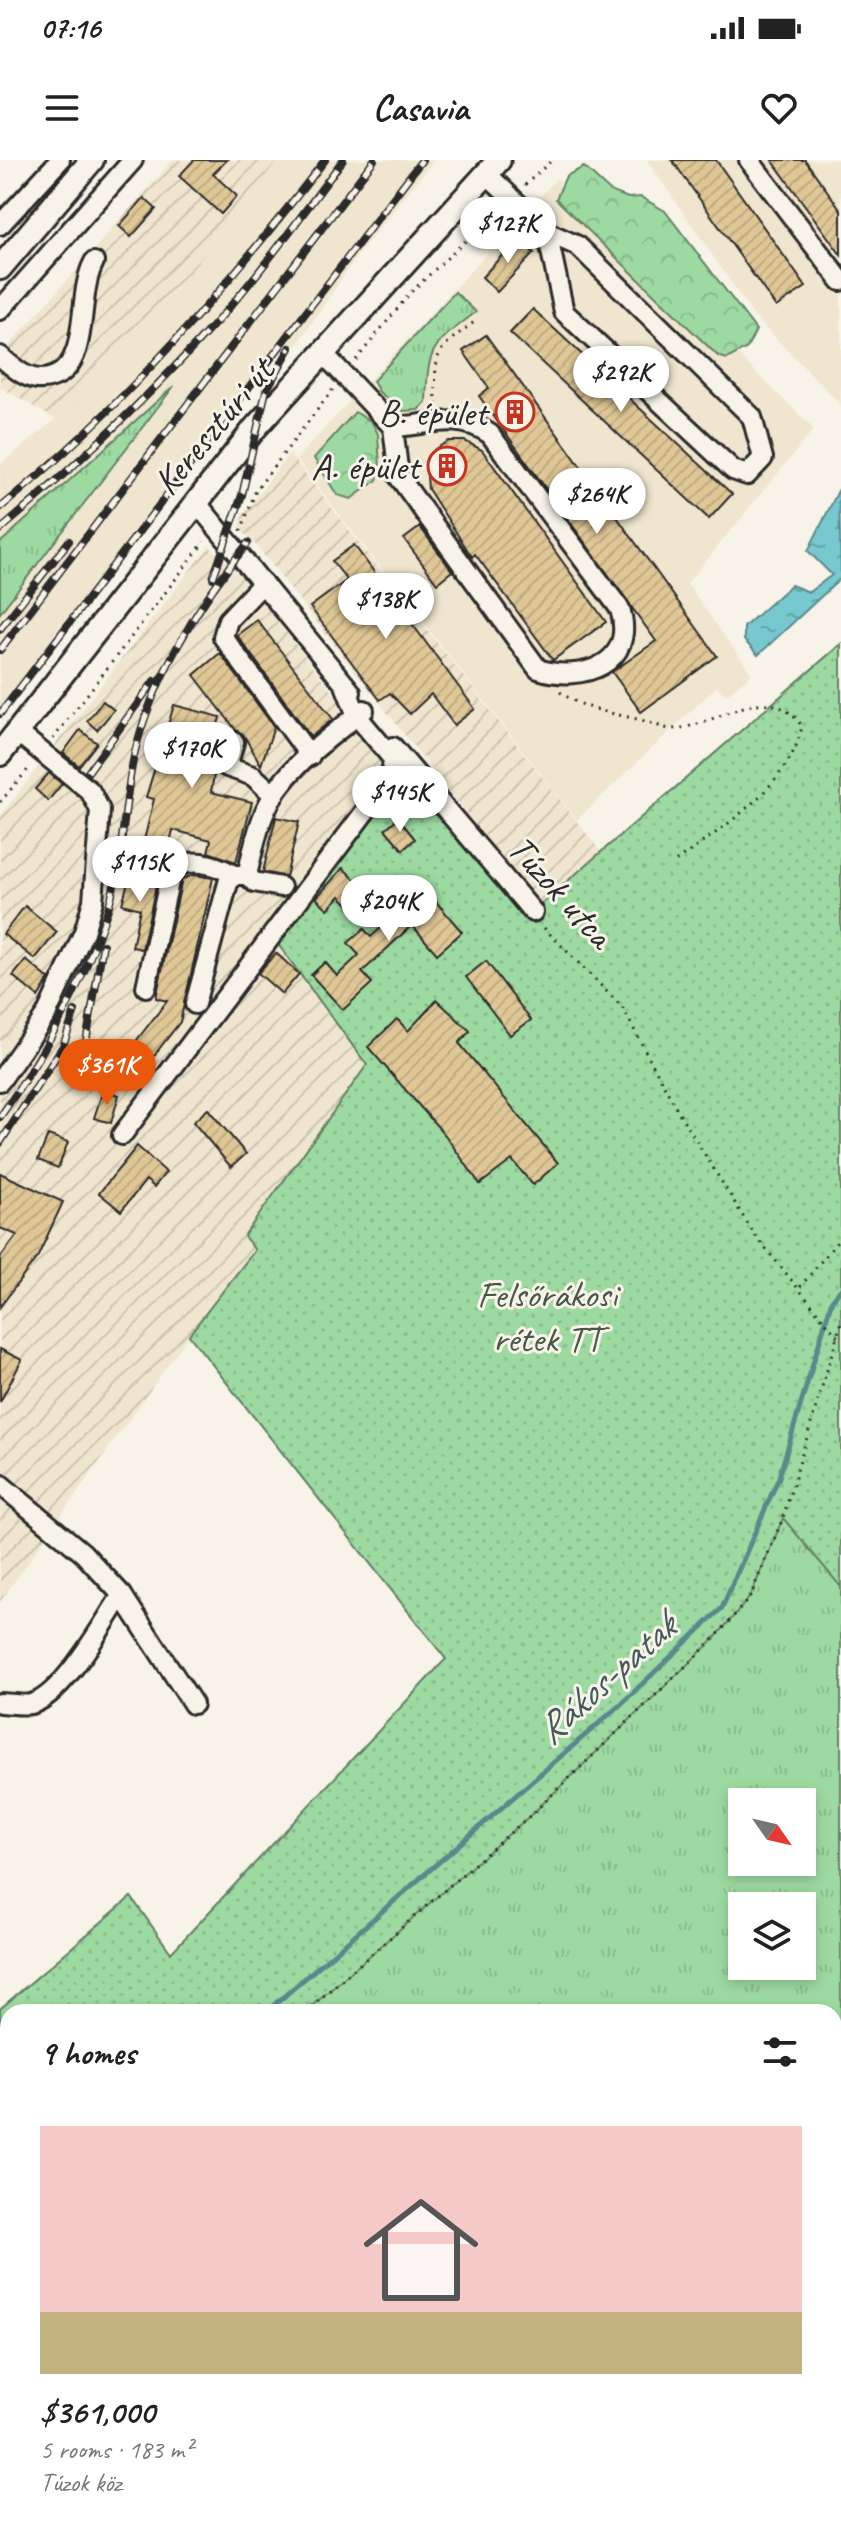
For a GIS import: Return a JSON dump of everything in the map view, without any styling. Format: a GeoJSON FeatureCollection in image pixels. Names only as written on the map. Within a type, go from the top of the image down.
{"type":"FeatureCollection","features":[{"type":"Feature","properties":{"kind":"main road"},"geometry":{"type":"LineString","coordinates":[[0,268],[92,160]]}},
{"type":"Feature","properties":{"kind":"main road","name":"Keresztúri út"},"geometry":{"type":"LineString","coordinates":[[0,754],[196,502],[322,352],[493,166]]}},
{"type":"Feature","properties":{"kind":"street"},"geometry":{"type":"LineString","coordinates":[[0,225],[60,160]]}},
{"type":"Feature","properties":{"kind":"street"},"geometry":{"type":"LineString","coordinates":[[0,310],[133,160]]}},
{"type":"Feature","properties":{"kind":"street"},"geometry":{"type":"LineString","coordinates":[[749,160],[841,281]]}},
{"type":"Feature","properties":{"kind":"street"},"geometry":{"type":"LineString","coordinates":[[493,166],[512,197],[547,232],[578,246],[752,417],[763,458],[747,475],[733,470],[564,312],[547,232]]}},
{"type":"Feature","properties":{"kind":"street"},"geometry":{"type":"LineString","coordinates":[[0,356],[19,372],[35,379],[53,377],[70,365],[78,346],[84,288],[94,262]]}},
{"type":"Feature","properties":{"kind":"street"},"geometry":{"type":"LineString","coordinates":[[322,352],[393,427],[399,477],[538,669],[573,676],[602,665],[621,641],[625,626],[620,609],[490,434],[462,420],[436,420],[393,427]]}},
{"type":"Feature","properties":{"kind":"street","name":"Túzok utca"},"geometry":{"type":"LineString","coordinates":[[196,502],[345,685],[360,713],[533,912]]}},
{"type":"Feature","properties":{"kind":"street"},"geometry":{"type":"LineString","coordinates":[[263,583],[228,620],[223,637],[310,756]]}},
{"type":"Feature","properties":{"kind":"street"},"geometry":{"type":"LineString","coordinates":[[122,1135],[391,777],[393,759],[360,713],[287,776],[274,795],[240,875],[228,883],[195,1004]]}},
{"type":"Feature","properties":{"kind":"street"},"geometry":{"type":"LineString","coordinates":[[0,1081],[46,1015],[84,932],[93,901],[100,810],[90,791],[17,732]]}},
{"type":"Feature","properties":{"kind":"street"},"geometry":{"type":"LineString","coordinates":[[234,742],[227,767],[253,776],[274,795]]}},
{"type":"Feature","properties":{"kind":"street"},"geometry":{"type":"LineString","coordinates":[[146,987],[171,872],[179,864],[188,861],[240,875],[254,882],[281,887]]}},
{"type":"Feature","properties":{"kind":"street"},"geometry":{"type":"LineString","coordinates":[[136,864],[171,872]]}},
{"type":"Feature","properties":{"kind":"street"},"geometry":{"type":"LineString","coordinates":[[0,1484],[83,1553],[122,1595],[193,1704]]}},
{"type":"Feature","properties":{"kind":"street"},"geometry":{"type":"LineString","coordinates":[[0,1703],[31,1704],[46,1697],[64,1679],[122,1595]]}},
{"type":"Feature","properties":{"kind":"path"},"geometry":{"type":"LineString","coordinates":[[235,549],[256,490],[410,293],[552,160]]}},
{"type":"Feature","properties":{"kind":"path"},"geometry":{"type":"LineString","coordinates":[[436,420],[436,358],[440,347],[477,320]]}},
{"type":"Feature","properties":{"kind":"path"},"geometry":{"type":"LineString","coordinates":[[0,802],[43,752],[216,526]]}},
{"type":"Feature","properties":{"kind":"path"},"geometry":{"type":"LineString","coordinates":[[538,669],[561,694],[582,706],[669,729],[696,724],[758,703],[777,704],[790,710],[802,726],[798,745],[786,766],[737,817],[675,862]]}},
{"type":"Feature","properties":{"kind":"path","name":"Túzok utca"},"geometry":{"type":"LineString","coordinates":[[533,912],[622,1007],[676,1108],[754,1234],[837,1336]]}},
{"type":"Feature","properties":{"kind":"path"},"geometry":{"type":"LineString","coordinates":[[800,1287],[841,1237]]}},
{"type":"Feature","properties":{"kind":"path"},"geometry":{"type":"LineString","coordinates":[[314,2004],[533,1813],[715,1638],[750,1597],[783,1518],[841,1323]]}},
{"type":"Feature","properties":{"kind":"path"},"geometry":{"type":"LineString","coordinates":[[837,1336],[841,1341]]}},
{"type":"Feature","properties":{"kind":"shaded area"},"geometry":{"type":"Polygon","coordinates":[[[173,160],[278,160],[193,269],[78,401],[56,420],[0,387],[0,356],[173,160]]]}},
{"type":"Feature","properties":{"kind":"shaded area"},"geometry":{"type":"Polygon","coordinates":[[[278,160],[434,160],[357,256],[297,345],[280,343],[0,714],[0,613],[170,390],[0,543],[0,465],[78,401],[193,269],[278,160]]]}},
{"type":"Feature","properties":{"kind":"shaded area"},"geometry":{"type":"Polygon","coordinates":[[[647,160],[841,160],[841,405],[754,316],[647,160]]]}},
{"type":"Feature","properties":{"kind":"shaded area"},"geometry":{"type":"Polygon","coordinates":[[[557,178],[814,429],[687,584],[752,674],[726,695],[717,686],[577,820],[296,459],[557,178]]]}},
{"type":"Feature","properties":{"kind":"shaded area"},"geometry":{"type":"Polygon","coordinates":[[[289,453],[601,852],[539,906],[256,545],[239,528],[242,517],[289,453]]]}},
{"type":"Feature","properties":{"kind":"shaded area"},"geometry":{"type":"Polygon","coordinates":[[[209,546],[250,586],[400,779],[275,940],[367,1065],[244,1236],[255,1250],[189,1335],[0,1602],[0,816],[209,546]]]}},
{"type":"Feature","properties":{"kind":"green space"},"geometry":{"type":"Polygon","coordinates":[[[584,167],[610,191],[628,198],[641,197],[665,211],[756,330],[747,348],[727,359],[718,356],[556,199],[566,176],[584,167]]]}},
{"type":"Feature","properties":{"kind":"green space"},"geometry":{"type":"Polygon","coordinates":[[[455,292],[476,312],[435,348],[428,369],[426,402],[418,410],[403,411],[379,392],[373,381],[455,292]]]}},
{"type":"Feature","properties":{"kind":"green space"},"geometry":{"type":"Polygon","coordinates":[[[174,386],[0,613],[0,543],[174,386]]]}},
{"type":"Feature","properties":{"kind":"green space"},"geometry":{"type":"Polygon","coordinates":[[[355,412],[372,422],[378,434],[380,468],[377,480],[351,499],[337,495],[314,458],[355,412]]]}},
{"type":"Feature","properties":{"kind":"green space","name":"Felsőrákosi rétek TT"},"geometry":{"type":"Polygon","coordinates":[[[841,644],[841,2004],[6,2004],[131,1897],[171,1953],[446,1659],[189,1335],[255,1250],[244,1236],[367,1065],[275,940],[406,770],[520,915],[539,906],[841,644]]]}},
{"type":"Feature","properties":{"kind":"green space","name":"Felsőrákosi rétek TT"},"geometry":{"type":"Polygon","coordinates":[[[841,644],[841,1587],[783,1518],[750,1597],[715,1638],[533,1813],[314,2004],[6,2004],[131,1897],[171,1953],[446,1659],[189,1335],[255,1250],[244,1236],[367,1065],[275,940],[406,770],[520,915],[539,906],[841,644]]]}},
{"type":"Feature","properties":{"kind":"water"},"geometry":{"type":"Polygon","coordinates":[[[839,489],[841,578],[758,655],[744,640],[744,627],[791,585],[809,592],[832,575],[808,551],[839,489]]]}},
{"type":"Feature","properties":{"kind":"building"},"geometry":{"type":"Polygon","coordinates":[[[194,160],[227,160],[213,174],[237,196],[221,214],[179,176],[194,160]]]}},
{"type":"Feature","properties":{"kind":"building"},"geometry":{"type":"Polygon","coordinates":[[[672,160],[716,160],[806,287],[776,307],[672,160]]]}},
{"type":"Feature","properties":{"kind":"building"},"geometry":{"type":"Polygon","coordinates":[[[772,160],[805,160],[841,210],[841,255],[772,160]]]}},
{"type":"Feature","properties":{"kind":"building"},"geometry":{"type":"Polygon","coordinates":[[[144,198],[156,209],[131,237],[119,226],[144,198]]]}},
{"type":"Feature","properties":{"kind":"building"},"geometry":{"type":"Polygon","coordinates":[[[518,238],[534,253],[497,292],[482,277],[518,238]]]}},
{"type":"Feature","properties":{"kind":"building"},"geometry":{"type":"Polygon","coordinates":[[[533,309],[732,494],[709,519],[510,333],[533,309]]]}},
{"type":"Feature","properties":{"kind":"building"},"geometry":{"type":"Polygon","coordinates":[[[486,335],[717,656],[641,712],[612,672],[656,641],[479,396],[489,388],[463,351],[486,335]]]}},
{"type":"Feature","properties":{"kind":"building"},"geometry":{"type":"Polygon","coordinates":[[[449,441],[465,441],[482,450],[606,622],[553,660],[475,554],[472,557],[428,489],[426,462],[435,449],[449,441]]]}},
{"type":"Feature","properties":{"kind":"building"},"geometry":{"type":"Polygon","coordinates":[[[420,527],[452,571],[437,583],[404,539],[420,527]]]}},
{"type":"Feature","properties":{"kind":"building"},"geometry":{"type":"Polygon","coordinates":[[[354,545],[475,709],[454,725],[431,694],[410,714],[390,693],[380,700],[310,607],[347,580],[332,561],[354,545]]]}},
{"type":"Feature","properties":{"kind":"building"},"geometry":{"type":"Polygon","coordinates":[[[257,620],[333,719],[311,737],[237,635],[257,620]]]}},
{"type":"Feature","properties":{"kind":"building"},"geometry":{"type":"Polygon","coordinates":[[[220,653],[274,727],[261,765],[243,734],[236,730],[194,675],[220,653]]]}},
{"type":"Feature","properties":{"kind":"building"},"geometry":{"type":"Polygon","coordinates":[[[103,701],[114,710],[97,730],[87,721],[103,701]]]}},
{"type":"Feature","properties":{"kind":"building"},"geometry":{"type":"Polygon","coordinates":[[[174,705],[220,717],[210,757],[217,758],[211,792],[252,802],[236,862],[208,852],[211,840],[173,830],[166,859],[141,853],[154,799],[146,797],[174,705]]]}},
{"type":"Feature","properties":{"kind":"building"},"geometry":{"type":"Polygon","coordinates":[[[80,730],[97,743],[79,766],[63,753],[80,730]]]}},
{"type":"Feature","properties":{"kind":"building"},"geometry":{"type":"Polygon","coordinates":[[[49,773],[62,784],[48,801],[35,789],[49,773]]]}},
{"type":"Feature","properties":{"kind":"building"},"geometry":{"type":"Polygon","coordinates":[[[276,817],[299,822],[286,877],[263,872],[276,817]]]}},
{"type":"Feature","properties":{"kind":"building"},"geometry":{"type":"Polygon","coordinates":[[[398,818],[415,839],[403,850],[385,829],[398,818]]]}},
{"type":"Feature","properties":{"kind":"building"},"geometry":{"type":"Polygon","coordinates":[[[343,868],[367,891],[352,908],[340,896],[328,909],[316,898],[343,868]]]}},
{"type":"Feature","properties":{"kind":"building"},"geometry":{"type":"Polygon","coordinates":[[[130,875],[157,881],[142,949],[132,947],[140,909],[122,904],[130,875]]]}},
{"type":"Feature","properties":{"kind":"building"},"geometry":{"type":"Polygon","coordinates":[[[194,875],[213,878],[180,1022],[134,1081],[116,1067],[167,1001],[156,998],[182,879],[194,875]]]}},
{"type":"Feature","properties":{"kind":"building"},"geometry":{"type":"Polygon","coordinates":[[[419,882],[462,932],[437,954],[412,925],[362,972],[372,983],[343,1010],[311,975],[325,962],[337,976],[359,955],[348,943],[364,929],[371,937],[399,911],[393,904],[419,882]]]}},
{"type":"Feature","properties":{"kind":"building"},"geometry":{"type":"Polygon","coordinates":[[[25,906],[57,932],[35,959],[3,934],[25,906]]]}},
{"type":"Feature","properties":{"kind":"building"},"geometry":{"type":"Polygon","coordinates":[[[276,953],[299,974],[282,994],[258,973],[276,953]]]}},
{"type":"Feature","properties":{"kind":"building"},"geometry":{"type":"Polygon","coordinates":[[[26,960],[49,979],[38,997],[13,976],[26,960]]]}},
{"type":"Feature","properties":{"kind":"building"},"geometry":{"type":"Polygon","coordinates":[[[486,961],[531,1020],[510,1035],[466,977],[486,961]]]}},
{"type":"Feature","properties":{"kind":"building"},"geometry":{"type":"Polygon","coordinates":[[[437,1000],[470,1031],[459,1043],[558,1163],[533,1185],[512,1160],[480,1184],[445,1135],[368,1047],[397,1019],[408,1031],[437,1000]]]}},
{"type":"Feature","properties":{"kind":"building"},"geometry":{"type":"Polygon","coordinates":[[[103,1090],[119,1095],[111,1123],[94,1118],[103,1090]]]}},
{"type":"Feature","properties":{"kind":"building"},"geometry":{"type":"Polygon","coordinates":[[[208,1109],[246,1154],[231,1167],[193,1122],[208,1109]]]}},
{"type":"Feature","properties":{"kind":"building"},"geometry":{"type":"Polygon","coordinates":[[[48,1135],[68,1142],[58,1168],[38,1160],[48,1135]]]}},
{"type":"Feature","properties":{"kind":"building"},"geometry":{"type":"Polygon","coordinates":[[[137,1146],[166,1172],[154,1187],[146,1180],[121,1211],[99,1193],[137,1146]]]}},
{"type":"Feature","properties":{"kind":"building"},"geometry":{"type":"Polygon","coordinates":[[[0,1173],[63,1202],[38,1256],[0,1307],[0,1258],[17,1235],[0,1228],[0,1173]]]}},
{"type":"Feature","properties":{"kind":"building"},"geometry":{"type":"Polygon","coordinates":[[[0,1349],[22,1360],[0,1402],[0,1349]]]}},
{"type":"Feature","properties":{"kind":"waterway","name":"Rákos-patak"},"geometry":{"type":"LineString","coordinates":[[275,2004],[620,1705],[722,1608],[779,1477],[832,1300],[841,1289]]}},
{"type":"Feature","properties":{"kind":"railway"},"geometry":{"type":"LineString","coordinates":[[0,508],[132,387],[212,299],[325,160]]}},
{"type":"Feature","properties":{"kind":"railway"},"geometry":{"type":"LineString","coordinates":[[0,530],[113,428],[219,319],[252,281],[343,160]]}},
{"type":"Feature","properties":{"kind":"railway"},"geometry":{"type":"LineString","coordinates":[[0,650],[374,160]]}},
{"type":"Feature","properties":{"kind":"railway"},"geometry":{"type":"LineString","coordinates":[[0,714],[422,160]]}},
{"type":"Feature","properties":{"kind":"railway"},"geometry":{"type":"LineString","coordinates":[[213,578],[242,495],[266,391],[290,348]]}},
{"type":"Feature","properties":{"kind":"railway"},"geometry":{"type":"LineString","coordinates":[[0,629],[69,541]]}},
{"type":"Feature","properties":{"kind":"railway"},"geometry":{"type":"LineString","coordinates":[[0,1117],[61,1019],[97,940],[116,874],[134,756],[152,699],[195,616],[248,543]]}},
{"type":"Feature","properties":{"kind":"railway"},"geometry":{"type":"LineString","coordinates":[[88,772],[154,681]]}},
{"type":"Feature","properties":{"kind":"railway"},"geometry":{"type":"LineString","coordinates":[[80,1076],[103,945]]}},
{"type":"Feature","properties":{"kind":"railway"},"geometry":{"type":"LineString","coordinates":[[0,1143],[63,1046],[75,1011]]}},
{"type":"Feature","properties":{"kind":"place","name":"B. épület"},"geometry":{"type":"Point","coordinates":[515,412]}},
{"type":"Feature","properties":{"kind":"place","name":"A. épület"},"geometry":{"type":"Point","coordinates":[447,466]}}]}
